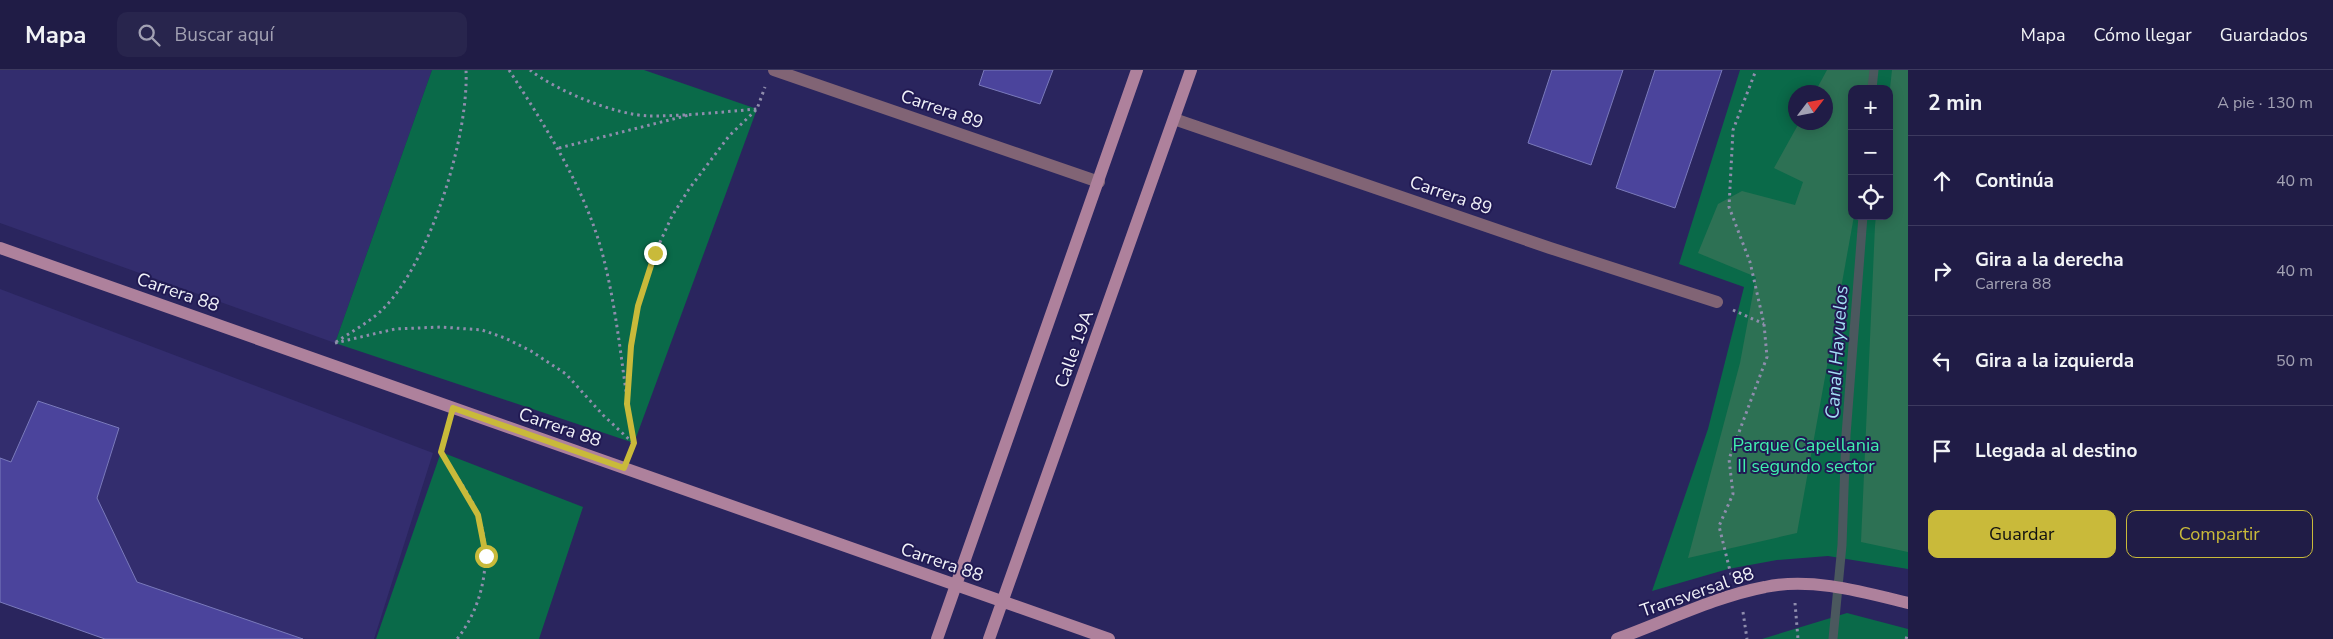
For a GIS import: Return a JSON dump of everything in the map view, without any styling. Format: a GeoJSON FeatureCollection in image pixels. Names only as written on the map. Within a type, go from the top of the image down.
{"type":"FeatureCollection","features":[{"type":"Feature","properties":{"kind":"street","name":"Calle 19A"},"geometry":{"type":"LineString","coordinates":[[937,639],[1137,70]]}},
{"type":"Feature","properties":{"kind":"street","name":"Calle 19A"},"geometry":{"type":"LineString","coordinates":[[989,639],[1192,70]]}},
{"type":"Feature","properties":{"kind":"street","name":"Carrera 89"},"geometry":{"type":"LineString","coordinates":[[771,74],[1099,182]]}},
{"type":"Feature","properties":{"kind":"street","name":"Carrera 89"},"geometry":{"type":"LineString","coordinates":[[1174,119],[1550,248],[1717,302]]}},
{"type":"Feature","properties":{"kind":"street","name":"Carrera 88"},"geometry":{"type":"LineString","coordinates":[[0,248],[1108,639]]}},
{"type":"Feature","properties":{"kind":"street","name":"Transversal 88"},"geometry":{"type":"LineString","coordinates":[[1617,639],[1739,594],[1766,586],[1831,586],[1908,603]]}},
{"type":"Feature","properties":{"kind":"path"},"geometry":{"type":"LineString","coordinates":[[326,363],[335,343],[382,310],[408,277],[449,181],[460,135],[467,85],[466,70]]}},
{"type":"Feature","properties":{"kind":"path"},"geometry":{"type":"LineString","coordinates":[[509,70],[559,148],[589,217],[604,258],[622,352],[627,404],[634,443],[624,468]]}},
{"type":"Feature","properties":{"kind":"path"},"geometry":{"type":"LineString","coordinates":[[530,70],[545,82],[583,100],[648,116],[758,109]]}},
{"type":"Feature","properties":{"kind":"path"},"geometry":{"type":"LineString","coordinates":[[1747,639],[1739,594],[1728,569],[1719,526],[1733,494],[1729,459],[1767,357],[1764,324],[1750,262],[1729,207],[1733,130],[1756,70]]}},
{"type":"Feature","properties":{"kind":"path"},"geometry":{"type":"LineString","coordinates":[[627,404],[631,346],[638,306],[655,253],[672,216],[706,164],[729,136],[758,109],[771,74]]}},
{"type":"Feature","properties":{"kind":"path"},"geometry":{"type":"LineString","coordinates":[[559,148],[697,113]]}},
{"type":"Feature","properties":{"kind":"path"},"geometry":{"type":"LineString","coordinates":[[1717,302],[1764,324]]}},
{"type":"Feature","properties":{"kind":"path"},"geometry":{"type":"LineString","coordinates":[[335,343],[395,329],[440,327],[482,330],[505,338],[531,351],[566,374],[603,416],[634,443]]}},
{"type":"Feature","properties":{"kind":"path"},"geometry":{"type":"LineString","coordinates":[[453,408],[441,452],[478,515],[486,556],[482,586],[475,612],[458,639]]}},
{"type":"Feature","properties":{"kind":"path"},"geometry":{"type":"LineString","coordinates":[[1792,585],[1797,616],[1798,639]]}},
{"type":"Feature","properties":{"kind":"path"},"geometry":{"type":"LineString","coordinates":[[1906,639],[1908,633]]}},
{"type":"Feature","properties":{"kind":"shaded area"},"geometry":{"type":"Polygon","coordinates":[[[0,70],[432,70],[335,343],[0,223],[0,70]]]}},
{"type":"Feature","properties":{"kind":"shaded area"},"geometry":{"type":"Polygon","coordinates":[[[0,289],[433,453],[374,639],[105,639],[0,602],[0,289]]]}},
{"type":"Feature","properties":{"kind":"green space"},"geometry":{"type":"Polygon","coordinates":[[[432,70],[644,70],[757,109],[634,443],[335,343],[432,70]]]}},
{"type":"Feature","properties":{"kind":"green space","name":"Parque Capellania II segundo sector"},"geometry":{"type":"Polygon","coordinates":[[[1740,70],[1908,70],[1908,569],[1828,556],[1777,560],[1728,569],[1652,591],[1708,429],[1744,287],[1679,264],[1740,70]]]}},
{"type":"Feature","properties":{"kind":"green space"},"geometry":{"type":"Polygon","coordinates":[[[1827,70],[1872,70],[1870,85],[1848,85],[1848,220],[1853,220],[1797,533],[1688,558],[1740,363],[1756,277],[1698,253],[1718,204],[1742,191],[1795,205],[1803,182],[1774,168],[1795,130],[1833,130],[1833,85],[1819,85],[1827,70]]]}},
{"type":"Feature","properties":{"kind":"green space"},"geometry":{"type":"Polygon","coordinates":[[[1892,70],[1908,70],[1908,552],[1861,542],[1875,226],[1876,220],[1893,220],[1893,85],[1890,85],[1892,70]]]}},
{"type":"Feature","properties":{"kind":"green space"},"geometry":{"type":"Polygon","coordinates":[[[441,452],[583,507],[539,639],[376,639],[441,452]]]}},
{"type":"Feature","properties":{"kind":"green space"},"geometry":{"type":"Polygon","coordinates":[[[1847,613],[1908,629],[1908,639],[1762,639],[1847,613]]]}},
{"type":"Feature","properties":{"kind":"building"},"geometry":{"type":"Polygon","coordinates":[[[984,70],[1053,70],[1040,104],[979,85],[984,70]]]}},
{"type":"Feature","properties":{"kind":"building"},"geometry":{"type":"Polygon","coordinates":[[[1552,70],[1623,70],[1591,165],[1528,143],[1552,70]]]}},
{"type":"Feature","properties":{"kind":"building"},"geometry":{"type":"Polygon","coordinates":[[[1655,70],[1722,70],[1675,208],[1616,188],[1655,70]]]}},
{"type":"Feature","properties":{"kind":"building"},"geometry":{"type":"Polygon","coordinates":[[[38,401],[119,428],[97,498],[137,582],[303,639],[105,639],[0,602],[0,458],[11,462],[38,401]]]}},
{"type":"Feature","properties":{"kind":"waterway","name":"Canal Hayuelos"},"geometry":{"type":"LineString","coordinates":[[1872,85],[1874,70]]}},
{"type":"Feature","properties":{"kind":"waterway","name":"Canal Hayuelos"},"geometry":{"type":"LineString","coordinates":[[1833,639],[1842,545],[1846,435],[1863,220]]}},
{"type":"Feature","properties":{"kind":"route"},"geometry":{"type":"LineString","coordinates":[[486,556],[478,515],[441,452],[453,408],[624,468],[634,443],[627,404],[631,346],[638,306],[655,253]]}}]}
